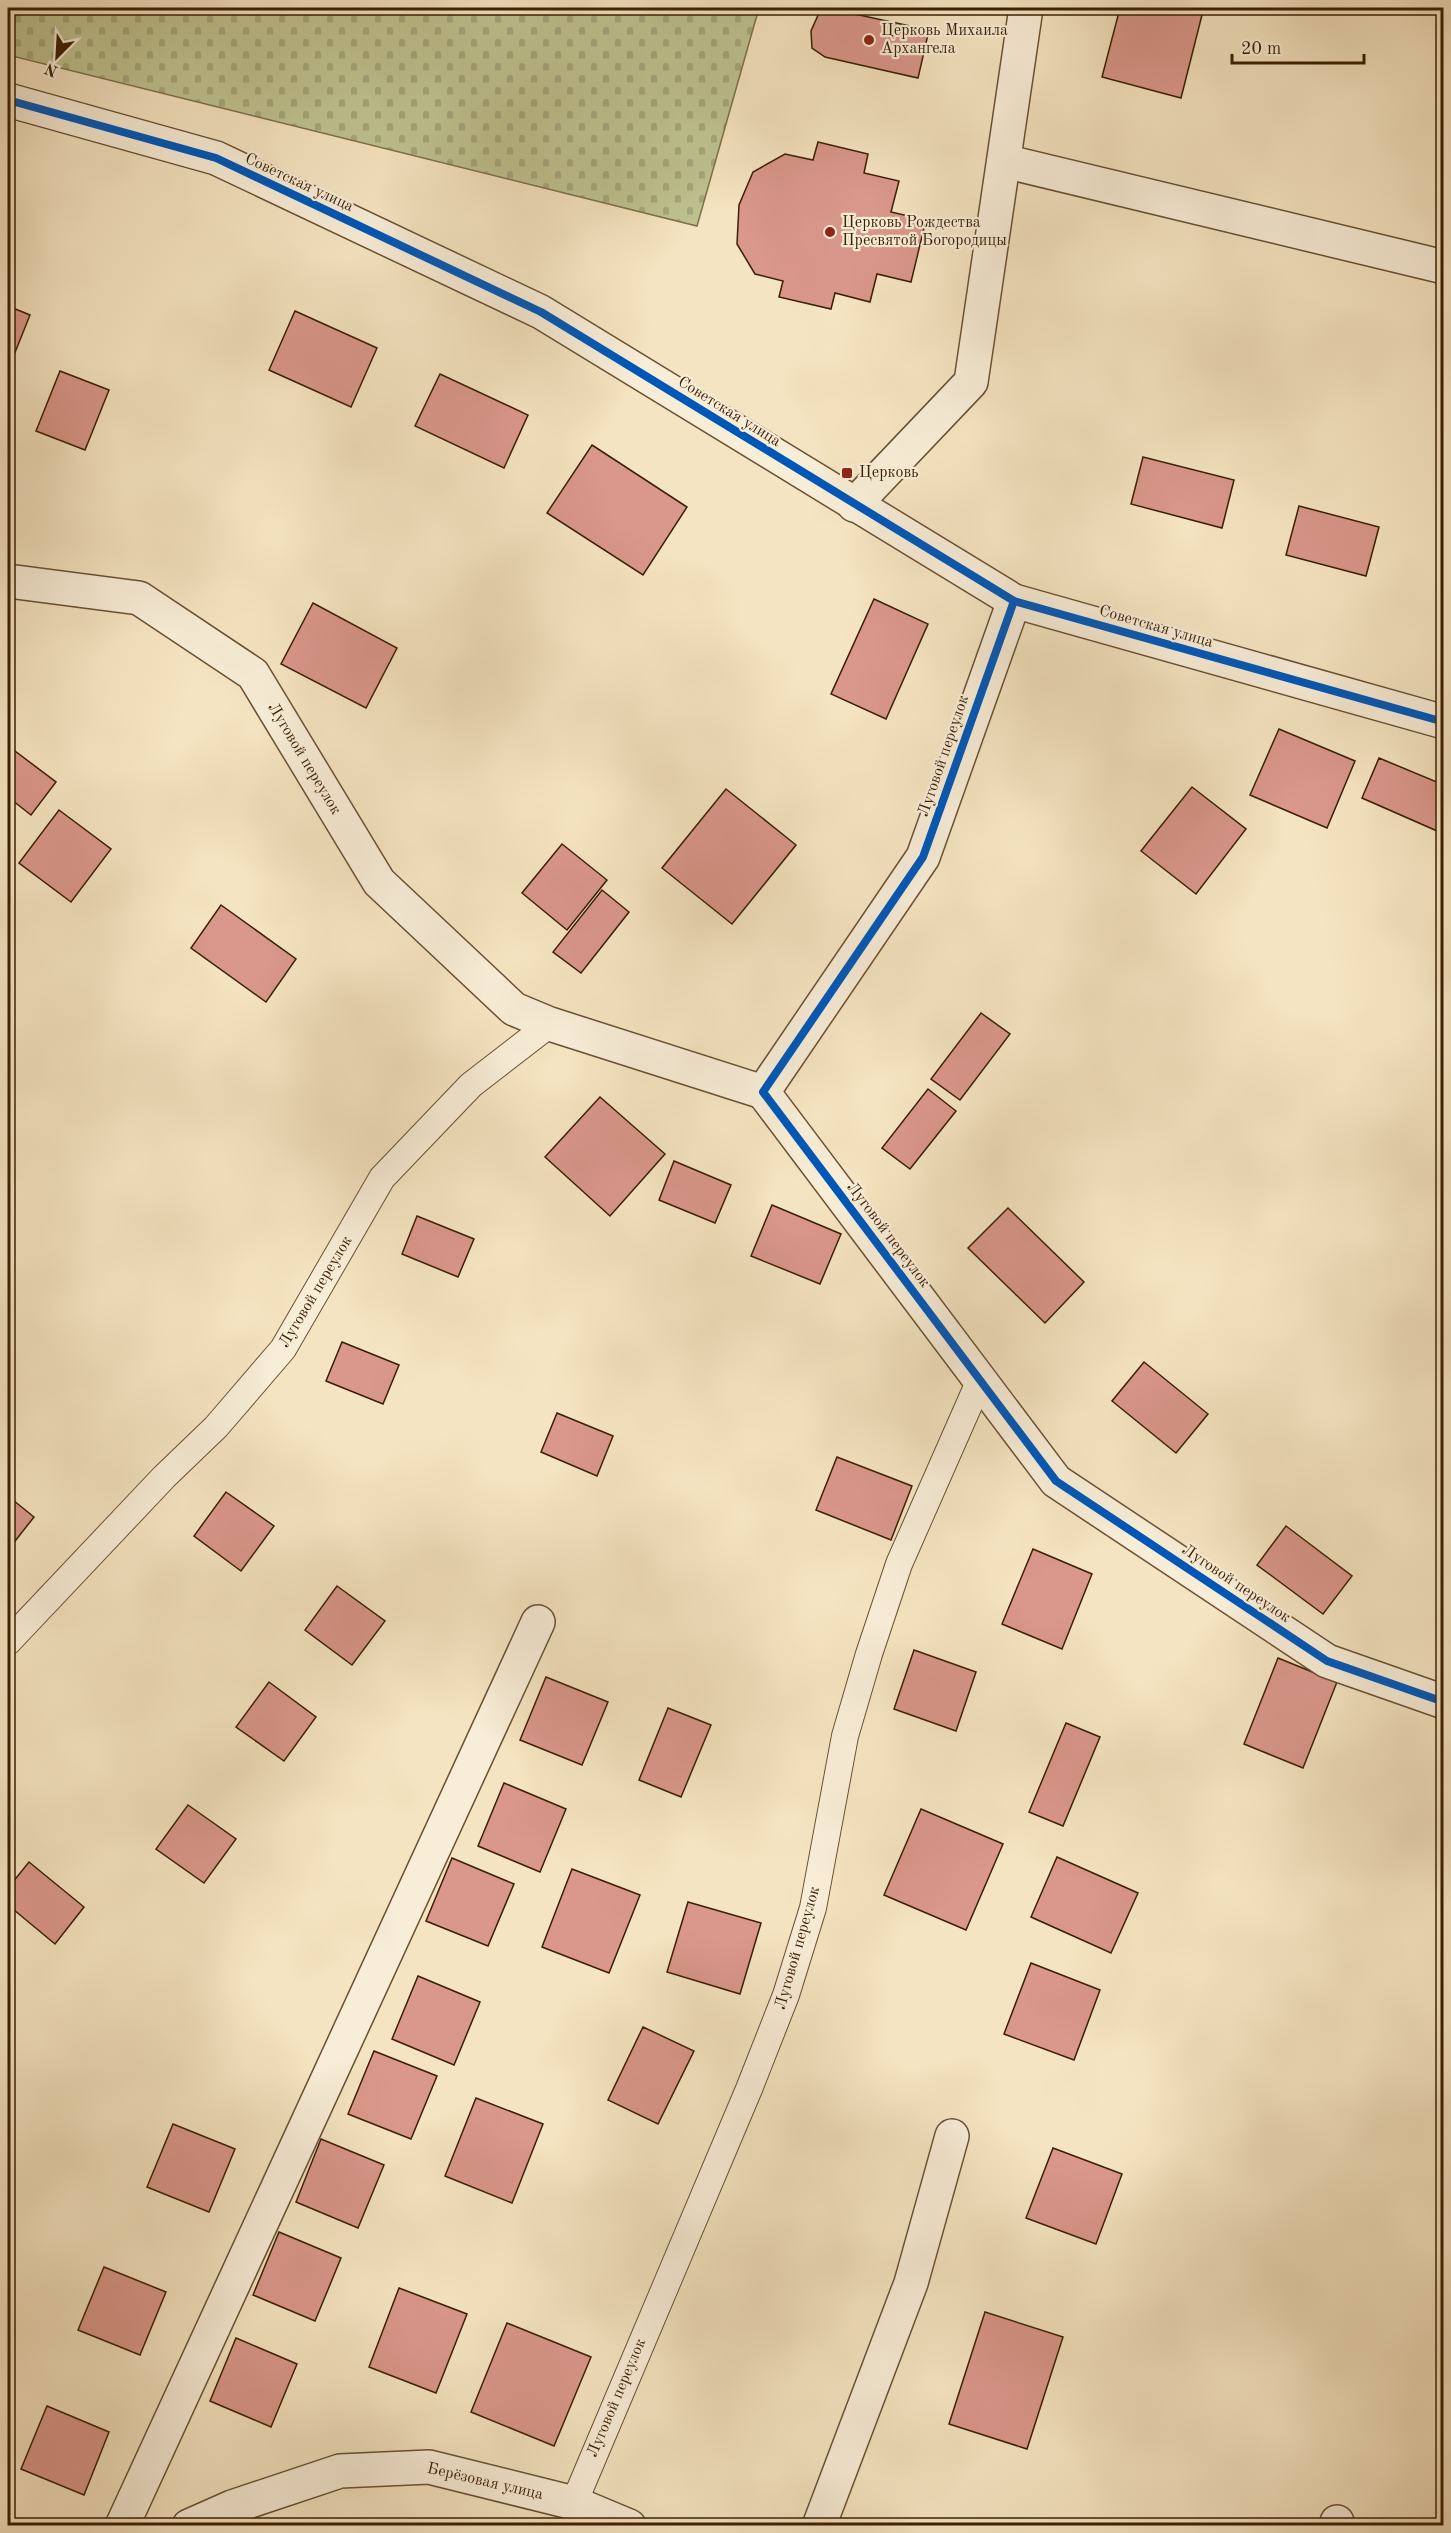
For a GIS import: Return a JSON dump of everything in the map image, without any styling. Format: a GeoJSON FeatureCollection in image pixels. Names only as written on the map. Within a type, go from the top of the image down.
{"type":"FeatureCollection","features":[{"type":"Feature","properties":{"kind":"street"},"geometry":{"type":"LineString","coordinates":[[854,505],[971,382],[1026,8]]}},
{"type":"Feature","properties":{"kind":"street","name":"Советская улица"},"geometry":{"type":"LineString","coordinates":[[8,100],[216,158],[530,306],[1014,601],[1443,722]]}},
{"type":"Feature","properties":{"kind":"street"},"geometry":{"type":"LineString","coordinates":[[1004,161],[1443,267]]}},
{"type":"Feature","properties":{"kind":"street","name":"Луговой переулок"},"geometry":{"type":"LineString","coordinates":[[8,581],[139,598],[253,674],[379,882],[514,1009],[550,1024],[763,1092],[1056,1481],[1327,1661],[1443,1702]]}},
{"type":"Feature","properties":{"kind":"street","name":"Луговой переулок"},"geometry":{"type":"LineString","coordinates":[[763,1092],[923,857],[1014,601]]}},
{"type":"Feature","properties":{"kind":"street"},"geometry":{"type":"LineString","coordinates":[[122,2526],[538,1622]]}},
{"type":"Feature","properties":{"kind":"street"},"geometry":{"type":"LineString","coordinates":[[819,2526],[911,2283],[952,2136]]}},
{"type":"Feature","properties":{"kind":"street","name":"Берёзовая улица"},"geometry":{"type":"LineString","coordinates":[[189,2526],[232,2506],[340,2471],[429,2467],[574,2503],[629,2526]]}},
{"type":"Feature","properties":{"kind":"lane","name":"Луговой переулок"},"geometry":{"type":"LineString","coordinates":[[8,1642],[164,1477],[216,1427],[283,1349],[382,1178],[471,1085],[550,1024]]}},
{"type":"Feature","properties":{"kind":"lane","name":"Луговой переулок"},"geometry":{"type":"LineString","coordinates":[[574,2503],[749,2089],[786,1995],[813,1908],[844,1736],[869,1654],[899,1564],[980,1380]]}},
{"type":"Feature","properties":{"kind":"green space"},"geometry":{"type":"Polygon","coordinates":[[[8,8],[759,8],[697,226],[8,55],[8,8]]]}},
{"type":"Feature","properties":{"kind":"building"},"geometry":{"type":"Polygon","coordinates":[[[1120,8],[1189,8],[1203,11],[1181,98],[1102,77],[1120,8]]]}},
{"type":"Feature","properties":{"kind":"building","name":"Церковь Михаила Архангела"},"geometry":{"type":"Polygon","coordinates":[[[836,10],[929,30],[918,78],[825,57],[812,48],[811,31],[819,13],[836,10]]]}},
{"type":"Feature","properties":{"kind":"building","name":"Церковь Рождества Пресвятой Богородицы"},"geometry":{"type":"Polygon","coordinates":[[[818,142],[868,154],[864,173],[899,181],[891,212],[926,220],[911,282],[877,274],[870,302],[835,293],[831,309],[779,297],[783,281],[755,274],[737,244],[739,205],[753,172],[785,154],[813,160],[818,142]]]}},
{"type":"Feature","properties":{"kind":"building"},"geometry":{"type":"Polygon","coordinates":[[[8,306],[30,315],[8,370],[8,306]]]}},
{"type":"Feature","properties":{"kind":"building"},"geometry":{"type":"Polygon","coordinates":[[[295,311],[377,348],[351,407],[269,370],[295,311]]]}},
{"type":"Feature","properties":{"kind":"building"},"geometry":{"type":"Polygon","coordinates":[[[60,371],[109,390],[85,450],[36,431],[60,371]]]}},
{"type":"Feature","properties":{"kind":"building"},"geometry":{"type":"Polygon","coordinates":[[[440,374],[528,415],[504,468],[415,426],[440,374]]]}},
{"type":"Feature","properties":{"kind":"building"},"geometry":{"type":"Polygon","coordinates":[[[592,445],[687,507],[643,575],[547,513],[592,445]]]}},
{"type":"Feature","properties":{"kind":"building"},"geometry":{"type":"Polygon","coordinates":[[[1143,457],[1234,480],[1222,528],[1131,504],[1143,457]]]}},
{"type":"Feature","properties":{"kind":"building"},"geometry":{"type":"Polygon","coordinates":[[[1299,506],[1379,527],[1366,576],[1286,555],[1299,506]]]}},
{"type":"Feature","properties":{"kind":"building"},"geometry":{"type":"Polygon","coordinates":[[[874,599],[928,624],[886,719],[831,694],[874,599]]]}},
{"type":"Feature","properties":{"kind":"building"},"geometry":{"type":"Polygon","coordinates":[[[313,603],[397,648],[366,708],[281,664],[313,603]]]}},
{"type":"Feature","properties":{"kind":"building"},"geometry":{"type":"Polygon","coordinates":[[[1279,729],[1355,761],[1327,828],[1250,795],[1279,729]]]}},
{"type":"Feature","properties":{"kind":"building"},"geometry":{"type":"Polygon","coordinates":[[[11,748],[56,782],[31,815],[8,797],[8,751],[11,748]]]}},
{"type":"Feature","properties":{"kind":"building"},"geometry":{"type":"Polygon","coordinates":[[[1379,758],[1444,785],[1444,834],[1362,798],[1379,758]]]}},
{"type":"Feature","properties":{"kind":"building"},"geometry":{"type":"Polygon","coordinates":[[[1192,787],[1246,829],[1196,894],[1141,851],[1192,787]]]}},
{"type":"Feature","properties":{"kind":"building"},"geometry":{"type":"Polygon","coordinates":[[[726,789],[796,845],[732,924],[662,868],[726,789]]]}},
{"type":"Feature","properties":{"kind":"building"},"geometry":{"type":"Polygon","coordinates":[[[59,810],[111,849],[71,902],[19,863],[59,810]]]}},
{"type":"Feature","properties":{"kind":"building"},"geometry":{"type":"Polygon","coordinates":[[[562,844],[607,880],[567,930],[522,893],[562,844]]]}},
{"type":"Feature","properties":{"kind":"building"},"geometry":{"type":"Polygon","coordinates":[[[602,890],[629,912],[581,973],[553,952],[602,890]]]}},
{"type":"Feature","properties":{"kind":"building"},"geometry":{"type":"Polygon","coordinates":[[[221,905],[296,959],[266,1002],[191,948],[221,905]]]}},
{"type":"Feature","properties":{"kind":"building"},"geometry":{"type":"Polygon","coordinates":[[[981,1013],[1010,1034],[960,1100],[931,1079],[981,1013]]]}},
{"type":"Feature","properties":{"kind":"building"},"geometry":{"type":"Polygon","coordinates":[[[928,1089],[956,1111],[910,1169],[882,1148],[928,1089]]]}},
{"type":"Feature","properties":{"kind":"building"},"geometry":{"type":"Polygon","coordinates":[[[600,1097],[665,1154],[610,1216],[545,1157],[600,1097]]]}},
{"type":"Feature","properties":{"kind":"building"},"geometry":{"type":"Polygon","coordinates":[[[674,1161],[731,1185],[715,1223],[659,1200],[674,1161]]]}},
{"type":"Feature","properties":{"kind":"building"},"geometry":{"type":"Polygon","coordinates":[[[772,1205],[841,1234],[820,1284],[751,1256],[772,1205]]]}},
{"type":"Feature","properties":{"kind":"building"},"geometry":{"type":"Polygon","coordinates":[[[1008,1208],[1084,1282],[1045,1323],[968,1248],[1008,1208]]]}},
{"type":"Feature","properties":{"kind":"building"},"geometry":{"type":"Polygon","coordinates":[[[417,1216],[474,1239],[458,1277],[402,1254],[417,1216]]]}},
{"type":"Feature","properties":{"kind":"building"},"geometry":{"type":"Polygon","coordinates":[[[342,1342],[399,1365],[383,1404],[326,1381],[342,1342]]]}},
{"type":"Feature","properties":{"kind":"building"},"geometry":{"type":"Polygon","coordinates":[[[1144,1362],[1208,1414],[1176,1453],[1112,1401],[1144,1362]]]}},
{"type":"Feature","properties":{"kind":"building"},"geometry":{"type":"Polygon","coordinates":[[[557,1413],[613,1436],[597,1476],[541,1452],[557,1413]]]}},
{"type":"Feature","properties":{"kind":"building"},"geometry":{"type":"Polygon","coordinates":[[[837,1457],[912,1486],[891,1540],[816,1510],[837,1457]]]}},
{"type":"Feature","properties":{"kind":"building"},"geometry":{"type":"Polygon","coordinates":[[[226,1492],[274,1526],[241,1571],[194,1536],[226,1492]]]}},
{"type":"Feature","properties":{"kind":"building"},"geometry":{"type":"Polygon","coordinates":[[[8,1496],[34,1517],[8,1550],[8,1496]]]}},
{"type":"Feature","properties":{"kind":"building"},"geometry":{"type":"Polygon","coordinates":[[[1286,1526],[1352,1576],[1323,1614],[1257,1565],[1286,1526]]]}},
{"type":"Feature","properties":{"kind":"building"},"geometry":{"type":"Polygon","coordinates":[[[1033,1549],[1092,1574],[1062,1649],[1002,1624],[1033,1549]]]}},
{"type":"Feature","properties":{"kind":"building"},"geometry":{"type":"Polygon","coordinates":[[[337,1586],[385,1621],[352,1665],[305,1630],[337,1586]]]}},
{"type":"Feature","properties":{"kind":"building"},"geometry":{"type":"Polygon","coordinates":[[[914,1650],[976,1672],[956,1731],[894,1709],[914,1650]]]}},
{"type":"Feature","properties":{"kind":"building"},"geometry":{"type":"Polygon","coordinates":[[[1278,1658],[1337,1682],[1303,1768],[1244,1744],[1278,1658]]]}},
{"type":"Feature","properties":{"kind":"building"},"geometry":{"type":"Polygon","coordinates":[[[546,1677],[608,1702],[582,1765],[520,1740],[546,1677]]]}},
{"type":"Feature","properties":{"kind":"building"},"geometry":{"type":"Polygon","coordinates":[[[269,1682],[316,1717],[284,1761],[236,1727],[269,1682]]]}},
{"type":"Feature","properties":{"kind":"building"},"geometry":{"type":"Polygon","coordinates":[[[668,1708],[711,1725],[681,1797],[639,1780],[668,1708]]]}},
{"type":"Feature","properties":{"kind":"building"},"geometry":{"type":"Polygon","coordinates":[[[1066,1723],[1100,1737],[1063,1826],[1029,1812],[1066,1723]]]}},
{"type":"Feature","properties":{"kind":"building"},"geometry":{"type":"Polygon","coordinates":[[[504,1783],[566,1809],[540,1872],[478,1846],[504,1783]]]}},
{"type":"Feature","properties":{"kind":"building"},"geometry":{"type":"Polygon","coordinates":[[[188,1805],[236,1839],[204,1883],[156,1849],[188,1805]]]}},
{"type":"Feature","properties":{"kind":"building"},"geometry":{"type":"Polygon","coordinates":[[[921,1809],[1003,1844],[966,1930],[884,1895],[921,1809]]]}},
{"type":"Feature","properties":{"kind":"building"},"geometry":{"type":"Polygon","coordinates":[[[1057,1857],[1138,1893],[1111,1953],[1031,1917],[1057,1857]]]}},
{"type":"Feature","properties":{"kind":"building"},"geometry":{"type":"Polygon","coordinates":[[[452,1858],[514,1884],[488,1946],[426,1921],[452,1858]]]}},
{"type":"Feature","properties":{"kind":"building"},"geometry":{"type":"Polygon","coordinates":[[[29,1862],[84,1907],[55,1944],[8,1905],[8,1888],[29,1862]]]}},
{"type":"Feature","properties":{"kind":"building"},"geometry":{"type":"Polygon","coordinates":[[[572,1869],[640,1895],[609,1973],[542,1947],[572,1869]]]}},
{"type":"Feature","properties":{"kind":"building"},"geometry":{"type":"Polygon","coordinates":[[[688,1902],[761,1923],[740,1994],[667,1972],[688,1902]]]}},
{"type":"Feature","properties":{"kind":"building"},"geometry":{"type":"Polygon","coordinates":[[[1031,1963],[1100,1990],[1074,2060],[1004,2034],[1031,1963]]]}},
{"type":"Feature","properties":{"kind":"building"},"geometry":{"type":"Polygon","coordinates":[[[418,1976],[480,2002],[454,2065],[392,2039],[418,1976]]]}},
{"type":"Feature","properties":{"kind":"building"},"geometry":{"type":"Polygon","coordinates":[[[643,2027],[694,2051],[658,2124],[608,2100],[643,2027]]]}},
{"type":"Feature","properties":{"kind":"building"},"geometry":{"type":"Polygon","coordinates":[[[374,2051],[437,2076],[411,2139],[348,2114],[374,2051]]]}},
{"type":"Feature","properties":{"kind":"building"},"geometry":{"type":"Polygon","coordinates":[[[476,2098],[543,2124],[512,2203],[445,2176],[476,2098]]]}},
{"type":"Feature","properties":{"kind":"building"},"geometry":{"type":"Polygon","coordinates":[[[173,2124],[235,2149],[209,2212],[147,2187],[173,2124]]]}},
{"type":"Feature","properties":{"kind":"building"},"geometry":{"type":"Polygon","coordinates":[[[321,2139],[384,2165],[358,2228],[296,2202],[321,2139]]]}},
{"type":"Feature","properties":{"kind":"building"},"geometry":{"type":"Polygon","coordinates":[[[1053,2148],[1122,2174],[1096,2244],[1026,2218],[1053,2148]]]}},
{"type":"Feature","properties":{"kind":"building"},"geometry":{"type":"Polygon","coordinates":[[[279,2232],[341,2258],[315,2321],[253,2295],[279,2232]]]}},
{"type":"Feature","properties":{"kind":"building"},"geometry":{"type":"Polygon","coordinates":[[[104,2267],[166,2292],[140,2355],[78,2330],[104,2267]]]}},
{"type":"Feature","properties":{"kind":"building"},"geometry":{"type":"Polygon","coordinates":[[[399,2288],[467,2314],[436,2393],[369,2367],[399,2288]]]}},
{"type":"Feature","properties":{"kind":"building"},"geometry":{"type":"Polygon","coordinates":[[[985,2312],[1063,2337],[1027,2449],[949,2424],[985,2312]]]}},
{"type":"Feature","properties":{"kind":"building"},"geometry":{"type":"Polygon","coordinates":[[[507,2323],[591,2357],[554,2446],[471,2412],[507,2323]]]}},
{"type":"Feature","properties":{"kind":"building"},"geometry":{"type":"Polygon","coordinates":[[[236,2338],[297,2364],[271,2427],[210,2401],[236,2338]]]}},
{"type":"Feature","properties":{"kind":"building"},"geometry":{"type":"Polygon","coordinates":[[[47,2406],[109,2432],[84,2495],[21,2469],[47,2406]]]}},
{"type":"Feature","properties":{"kind":"cycle path"},"geometry":{"type":"LineString","coordinates":[[8,100],[216,158],[541,312],[1014,601],[1444,722]]}},
{"type":"Feature","properties":{"kind":"cycle path"},"geometry":{"type":"LineString","coordinates":[[1014,601],[923,857],[763,1092],[1056,1481],[1327,1661],[1444,1702]]}},
{"type":"Feature","properties":{"kind":"place","name":"Церковь Михаила Архангела"},"geometry":{"type":"Point","coordinates":[869,40]}},
{"type":"Feature","properties":{"kind":"place","name":"Церковь Рождества Пресвятой Богородицы"},"geometry":{"type":"Point","coordinates":[830,232]}},
{"type":"Feature","properties":{"kind":"place","name":"Церковь"},"geometry":{"type":"Point","coordinates":[847,473]}}]}
